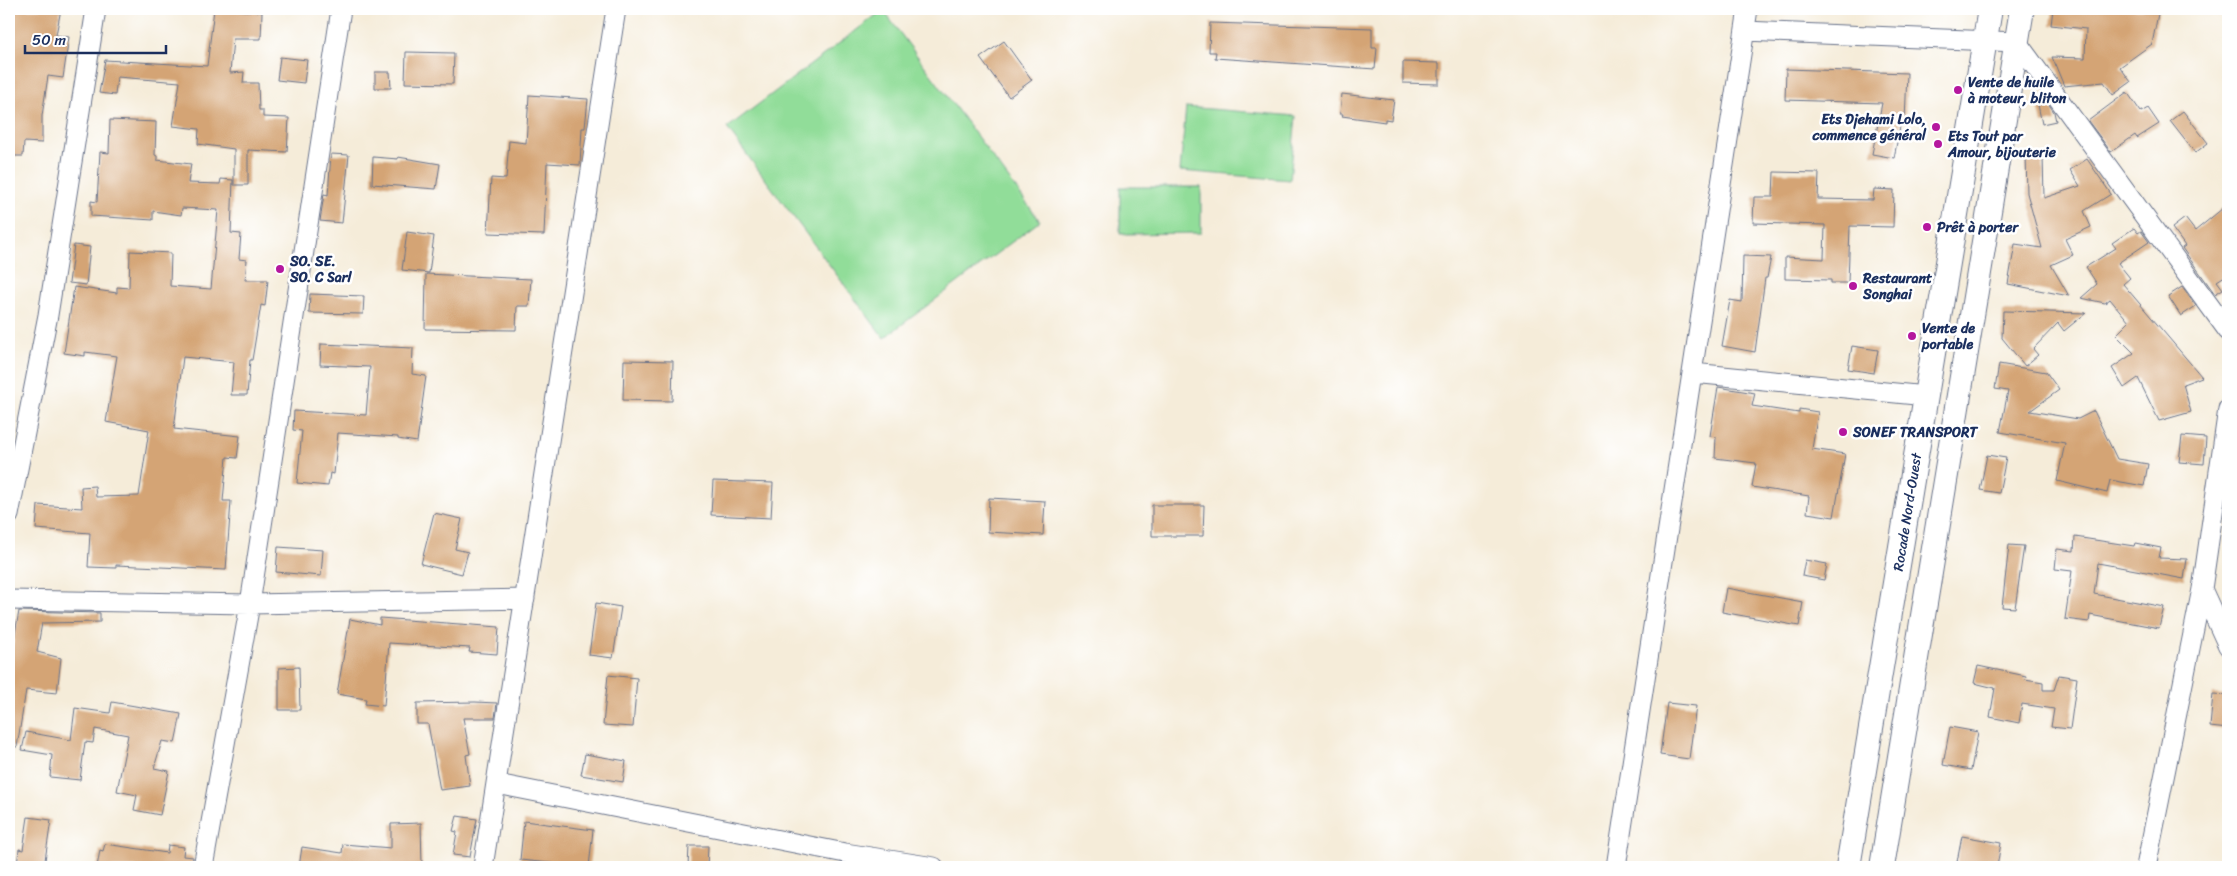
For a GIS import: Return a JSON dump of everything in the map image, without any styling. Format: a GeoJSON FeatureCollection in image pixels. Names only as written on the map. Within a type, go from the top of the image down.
{"type":"FeatureCollection","features":[{"type":"Feature","properties":{"kind":"main road","name":"Rocade Nord-Ouest"},"geometry":{"type":"LineString","coordinates":[[1848,867],[1983,42],[1990,9]]}},
{"type":"Feature","properties":{"kind":"main road"},"geometry":{"type":"LineString","coordinates":[[1882,867],[2022,9]]}},
{"type":"Feature","properties":{"kind":"street"},"geometry":{"type":"LineString","coordinates":[[9,515],[48,315],[96,9]]}},
{"type":"Feature","properties":{"kind":"street"},"geometry":{"type":"LineString","coordinates":[[203,867],[250,604],[341,9]]}},
{"type":"Feature","properties":{"kind":"street"},"geometry":{"type":"LineString","coordinates":[[482,867],[497,784],[616,9]]}},
{"type":"Feature","properties":{"kind":"street"},"geometry":{"type":"LineString","coordinates":[[1616,867],[1748,9]]}},
{"type":"Feature","properties":{"kind":"street"},"geometry":{"type":"LineString","coordinates":[[1745,31],[2017,42],[2228,331]]}},
{"type":"Feature","properties":{"kind":"street"},"geometry":{"type":"LineString","coordinates":[[1692,373],[1926,396]]}},
{"type":"Feature","properties":{"kind":"street"},"geometry":{"type":"LineString","coordinates":[[2146,867],[2202,589],[2225,454],[2228,409]]}},
{"type":"Feature","properties":{"kind":"street"},"geometry":{"type":"LineString","coordinates":[[2202,589],[2228,646]]}},
{"type":"Feature","properties":{"kind":"street"},"geometry":{"type":"LineString","coordinates":[[9,600],[250,604],[525,599]]}},
{"type":"Feature","properties":{"kind":"street"},"geometry":{"type":"LineString","coordinates":[[497,784],[844,860],[934,867]]}},
{"type":"Feature","properties":{"kind":"green space"},"geometry":{"type":"Polygon","coordinates":[[[883,10],[1040,221],[884,338],[727,128],[883,10]]]}},
{"type":"Feature","properties":{"kind":"green space"},"geometry":{"type":"Polygon","coordinates":[[[1186,107],[1296,116],[1290,180],[1180,171],[1186,107]]]}},
{"type":"Feature","properties":{"kind":"green space"},"geometry":{"type":"Polygon","coordinates":[[[1120,187],[1201,187],[1201,233],[1120,234],[1120,187]]]}},
{"type":"Feature","properties":{"kind":"building"},"geometry":{"type":"Polygon","coordinates":[[[9,9],[61,9],[56,35],[69,37],[63,78],[48,76],[42,116],[42,143],[24,142],[23,156],[9,156],[9,9]]]}},
{"type":"Feature","properties":{"kind":"building"},"geometry":{"type":"Polygon","coordinates":[[[214,9],[262,12],[261,39],[233,39],[230,73],[244,72],[243,83],[258,83],[259,110],[263,110],[263,117],[289,118],[287,152],[248,150],[248,185],[234,185],[234,149],[198,144],[199,129],[173,126],[180,82],[117,77],[115,95],[99,93],[105,60],[207,66],[214,9]]]}},
{"type":"Feature","properties":{"kind":"building"},"geometry":{"type":"Polygon","coordinates":[[[2053,9],[2159,9],[2152,44],[2120,67],[2131,82],[2113,95],[2104,82],[2064,86],[2052,57],[2085,58],[2086,29],[2051,25],[2053,9]]]}},
{"type":"Feature","properties":{"kind":"building"},"geometry":{"type":"Polygon","coordinates":[[[1210,23],[1372,28],[1372,48],[1377,48],[1375,69],[1215,58],[1216,52],[1209,52],[1210,23]]]}},
{"type":"Feature","properties":{"kind":"building"},"geometry":{"type":"Polygon","coordinates":[[[1004,41],[1032,80],[1009,97],[980,58],[1004,41]]]}},
{"type":"Feature","properties":{"kind":"building"},"geometry":{"type":"Polygon","coordinates":[[[406,52],[454,53],[453,84],[405,83],[406,52]]]}},
{"type":"Feature","properties":{"kind":"building"},"geometry":{"type":"Polygon","coordinates":[[[280,57],[307,60],[304,83],[277,80],[280,57]]]}},
{"type":"Feature","properties":{"kind":"building"},"geometry":{"type":"Polygon","coordinates":[[[1403,62],[1439,63],[1439,84],[1403,83],[1403,62]]]}},
{"type":"Feature","properties":{"kind":"building"},"geometry":{"type":"Polygon","coordinates":[[[1786,69],[1907,73],[1905,121],[1901,121],[1894,158],[1872,154],[1882,103],[1785,100],[1786,69]]]}},
{"type":"Feature","properties":{"kind":"building"},"geometry":{"type":"Polygon","coordinates":[[[375,72],[390,72],[391,88],[375,88],[375,72]]]}},
{"type":"Feature","properties":{"kind":"building"},"geometry":{"type":"Polygon","coordinates":[[[2127,92],[2141,112],[2148,108],[2159,124],[2137,138],[2135,135],[2111,152],[2088,121],[2127,92]]]}},
{"type":"Feature","properties":{"kind":"building"},"geometry":{"type":"Polygon","coordinates":[[[1342,94],[1394,100],[1391,120],[1385,119],[1385,122],[1342,116],[1343,114],[1340,114],[1342,94]]]}},
{"type":"Feature","properties":{"kind":"building"},"geometry":{"type":"Polygon","coordinates":[[[529,95],[588,99],[585,128],[582,128],[580,165],[547,163],[544,235],[488,233],[491,178],[506,179],[509,141],[526,143],[529,95]]]}},
{"type":"Feature","properties":{"kind":"building"},"geometry":{"type":"Polygon","coordinates":[[[2048,103],[2054,112],[2056,121],[2042,124],[2038,105],[2048,103]]]}},
{"type":"Feature","properties":{"kind":"building"},"geometry":{"type":"Polygon","coordinates":[[[2183,111],[2208,143],[2195,153],[2170,121],[2183,111]]]}},
{"type":"Feature","properties":{"kind":"building"},"geometry":{"type":"Polygon","coordinates":[[[110,120],[156,122],[155,155],[157,160],[191,164],[188,183],[220,184],[221,179],[233,180],[231,233],[241,234],[239,259],[247,260],[245,280],[268,280],[265,306],[261,305],[252,360],[250,360],[247,395],[231,395],[234,362],[183,357],[174,429],[240,436],[237,458],[227,457],[223,501],[231,501],[226,570],[116,565],[116,568],[88,567],[90,533],[36,529],[38,505],[82,508],[81,487],[95,486],[96,497],[139,496],[149,430],[106,422],[117,356],[85,352],[85,356],[64,353],[74,287],[117,293],[117,287],[129,288],[130,251],[171,253],[170,286],[211,289],[218,210],[182,208],[181,215],[153,211],[153,220],[91,216],[91,201],[97,202],[100,152],[109,153],[110,120]]]}},
{"type":"Feature","properties":{"kind":"building"},"geometry":{"type":"Polygon","coordinates":[[[331,154],[349,155],[342,223],[320,221],[324,194],[328,195],[331,154]]]}},
{"type":"Feature","properties":{"kind":"building"},"geometry":{"type":"Polygon","coordinates":[[[2026,156],[2043,156],[2044,198],[2080,186],[2070,170],[2087,159],[2111,194],[2084,211],[2091,227],[2065,239],[2073,255],[2051,265],[2069,296],[2008,284],[2015,244],[2042,248],[2027,193],[2026,156]]]}},
{"type":"Feature","properties":{"kind":"building"},"geometry":{"type":"Polygon","coordinates":[[[373,157],[398,159],[398,157],[440,164],[436,189],[372,184],[373,157]]]}},
{"type":"Feature","properties":{"kind":"building"},"geometry":{"type":"Polygon","coordinates":[[[1774,172],[1819,173],[1818,199],[1873,200],[1874,189],[1894,190],[1893,227],[1850,226],[1848,283],[1831,283],[1831,280],[1785,279],[1785,257],[1824,259],[1825,225],[1753,223],[1754,197],[1773,197],[1774,172]]]}},
{"type":"Feature","properties":{"kind":"building"},"geometry":{"type":"Polygon","coordinates":[[[2228,204],[2228,274],[2217,281],[2223,289],[2215,294],[2182,248],[2185,246],[2172,228],[2185,218],[2195,231],[2228,204]]]}},
{"type":"Feature","properties":{"kind":"building"},"geometry":{"type":"Polygon","coordinates":[[[2134,228],[2138,233],[2141,231],[2149,242],[2118,263],[2130,278],[2123,284],[2202,377],[2183,384],[2191,412],[2159,421],[2138,378],[2124,388],[2112,368],[2134,353],[2116,335],[2129,322],[2110,299],[2105,303],[2081,298],[2097,284],[2086,267],[2116,248],[2112,243],[2134,228]]]}},
{"type":"Feature","properties":{"kind":"building"},"geometry":{"type":"Polygon","coordinates":[[[407,232],[434,236],[429,273],[402,270],[407,232]]]}},
{"type":"Feature","properties":{"kind":"building"},"geometry":{"type":"Polygon","coordinates":[[[74,245],[90,247],[86,285],[69,283],[74,245]]]}},
{"type":"Feature","properties":{"kind":"building"},"geometry":{"type":"Polygon","coordinates":[[[1743,256],[1771,257],[1767,278],[1765,278],[1755,352],[1722,346],[1730,300],[1742,302],[1743,256]]]}},
{"type":"Feature","properties":{"kind":"building"},"geometry":{"type":"Polygon","coordinates":[[[426,274],[531,279],[529,306],[517,306],[516,330],[425,329],[426,274]]]}},
{"type":"Feature","properties":{"kind":"building"},"geometry":{"type":"Polygon","coordinates":[[[2182,287],[2196,306],[2181,316],[2168,296],[2182,287]]]}},
{"type":"Feature","properties":{"kind":"building"},"geometry":{"type":"Polygon","coordinates":[[[310,294],[364,296],[363,314],[309,313],[310,294]]]}},
{"type":"Feature","properties":{"kind":"building"},"geometry":{"type":"Polygon","coordinates":[[[2003,311],[2086,313],[2064,331],[2058,323],[2033,349],[2038,355],[2025,366],[2002,338],[2003,311]]]}},
{"type":"Feature","properties":{"kind":"building"},"geometry":{"type":"Polygon","coordinates":[[[321,344],[413,348],[412,374],[426,376],[417,442],[398,439],[398,437],[338,433],[334,474],[330,473],[328,486],[297,483],[302,431],[293,430],[294,411],[366,415],[370,367],[320,365],[321,344]]]}},
{"type":"Feature","properties":{"kind":"building"},"geometry":{"type":"Polygon","coordinates":[[[1852,346],[1878,350],[1874,373],[1848,369],[1852,346]]]}},
{"type":"Feature","properties":{"kind":"building"},"geometry":{"type":"Polygon","coordinates":[[[624,360],[673,361],[672,401],[623,400],[624,360]]]}},
{"type":"Feature","properties":{"kind":"building"},"geometry":{"type":"Polygon","coordinates":[[[1999,364],[2046,372],[2059,390],[2030,411],[2078,419],[2094,411],[2117,459],[2148,464],[2144,486],[2110,480],[2107,493],[2057,481],[2065,443],[2000,432],[2008,391],[1995,389],[1999,364]]]}},
{"type":"Feature","properties":{"kind":"building"},"geometry":{"type":"Polygon","coordinates":[[[1718,387],[1755,393],[1752,406],[1799,413],[1799,409],[1818,412],[1812,449],[1845,454],[1834,517],[1807,513],[1809,496],[1752,487],[1756,463],[1715,458],[1716,437],[1710,436],[1718,387]]]}},
{"type":"Feature","properties":{"kind":"building"},"geometry":{"type":"Polygon","coordinates":[[[2182,436],[2206,438],[2204,464],[2179,462],[2182,436]]]}},
{"type":"Feature","properties":{"kind":"building"},"geometry":{"type":"Polygon","coordinates":[[[1987,455],[2006,458],[1999,493],[1980,490],[1987,455]]]}},
{"type":"Feature","properties":{"kind":"building"},"geometry":{"type":"Polygon","coordinates":[[[713,481],[773,483],[771,518],[711,515],[713,481]]]}},
{"type":"Feature","properties":{"kind":"building"},"geometry":{"type":"Polygon","coordinates":[[[989,498],[1045,501],[1043,535],[988,532],[989,498]]]}},
{"type":"Feature","properties":{"kind":"building"},"geometry":{"type":"Polygon","coordinates":[[[1152,505],[1204,505],[1203,536],[1152,536],[1152,505]]]}},
{"type":"Feature","properties":{"kind":"building"},"geometry":{"type":"Polygon","coordinates":[[[434,513],[462,519],[455,549],[468,552],[462,574],[421,564],[434,513]]]}},
{"type":"Feature","properties":{"kind":"building"},"geometry":{"type":"Polygon","coordinates":[[[2075,537],[2134,546],[2135,543],[2161,548],[2159,558],[2187,559],[2184,579],[2098,563],[2094,594],[2164,607],[2159,628],[2090,615],[2089,622],[2065,619],[2072,571],[2055,569],[2057,549],[2074,551],[2075,537]]]}},
{"type":"Feature","properties":{"kind":"building"},"geometry":{"type":"Polygon","coordinates":[[[2009,545],[2024,546],[2015,608],[2002,607],[2009,545]]]}},
{"type":"Feature","properties":{"kind":"building"},"geometry":{"type":"Polygon","coordinates":[[[278,547],[323,550],[321,576],[276,572],[278,547]]]}},
{"type":"Feature","properties":{"kind":"building"},"geometry":{"type":"Polygon","coordinates":[[[1805,560],[1827,564],[1824,580],[1802,576],[1805,560]]]}},
{"type":"Feature","properties":{"kind":"building"},"geometry":{"type":"Polygon","coordinates":[[[1726,588],[1803,602],[1799,626],[1722,612],[1726,588]]]}},
{"type":"Feature","properties":{"kind":"building"},"geometry":{"type":"Polygon","coordinates":[[[596,603],[621,607],[613,658],[589,655],[596,603]]]}},
{"type":"Feature","properties":{"kind":"building"},"geometry":{"type":"Polygon","coordinates":[[[19,611],[100,613],[100,622],[42,623],[37,652],[61,658],[57,693],[26,690],[17,747],[9,746],[9,667],[19,611]]]}},
{"type":"Feature","properties":{"kind":"building"},"geometry":{"type":"Polygon","coordinates":[[[380,618],[499,627],[497,654],[469,652],[470,648],[389,643],[384,706],[365,704],[366,699],[337,694],[350,619],[380,625],[380,618]]]}},
{"type":"Feature","properties":{"kind":"building"},"geometry":{"type":"Polygon","coordinates":[[[1978,666],[2026,676],[2025,679],[2043,682],[2043,690],[2054,690],[2059,675],[2077,678],[2070,729],[2051,727],[2054,709],[2022,704],[2019,723],[1990,717],[1995,688],[1974,683],[1978,666]]]}},
{"type":"Feature","properties":{"kind":"building"},"geometry":{"type":"Polygon","coordinates":[[[299,667],[300,710],[279,710],[279,668],[299,667]]]}},
{"type":"Feature","properties":{"kind":"building"},"geometry":{"type":"Polygon","coordinates":[[[608,675],[637,678],[633,727],[603,725],[608,675]]]}},
{"type":"Feature","properties":{"kind":"building"},"geometry":{"type":"Polygon","coordinates":[[[2213,694],[2228,695],[2228,729],[2210,727],[2213,694]]]}},
{"type":"Feature","properties":{"kind":"building"},"geometry":{"type":"Polygon","coordinates":[[[112,702],[181,714],[175,743],[162,741],[154,768],[169,771],[160,815],[134,810],[137,795],[117,791],[128,735],[95,729],[93,743],[85,742],[80,780],[50,777],[52,755],[22,750],[26,732],[71,740],[75,708],[110,713],[112,702]]]}},
{"type":"Feature","properties":{"kind":"building"},"geometry":{"type":"Polygon","coordinates":[[[417,703],[497,703],[495,718],[463,718],[470,754],[466,755],[470,786],[440,790],[428,724],[417,724],[417,703]]]}},
{"type":"Feature","properties":{"kind":"building"},"geometry":{"type":"Polygon","coordinates":[[[1667,703],[1696,706],[1689,759],[1660,755],[1667,703]]]}},
{"type":"Feature","properties":{"kind":"building"},"geometry":{"type":"Polygon","coordinates":[[[1950,727],[1978,732],[1971,770],[1943,765],[1950,727]]]}},
{"type":"Feature","properties":{"kind":"building"},"geometry":{"type":"Polygon","coordinates":[[[585,754],[626,761],[623,782],[581,775],[585,754]]]}},
{"type":"Feature","properties":{"kind":"building"},"geometry":{"type":"Polygon","coordinates":[[[457,816],[477,819],[470,857],[453,855],[457,832],[453,831],[457,816]]]}},
{"type":"Feature","properties":{"kind":"building"},"geometry":{"type":"Polygon","coordinates":[[[28,817],[51,820],[44,867],[17,865],[19,849],[23,850],[28,817]]]}},
{"type":"Feature","properties":{"kind":"building"},"geometry":{"type":"Polygon","coordinates":[[[524,821],[593,830],[589,867],[520,860],[524,821]]]}},
{"type":"Feature","properties":{"kind":"building"},"geometry":{"type":"Polygon","coordinates":[[[421,823],[422,867],[299,867],[302,847],[342,853],[343,844],[391,848],[391,824],[421,823]]]}},
{"type":"Feature","properties":{"kind":"building"},"geometry":{"type":"Polygon","coordinates":[[[1962,836],[2001,843],[1997,867],[1956,867],[1962,836]]]}},
{"type":"Feature","properties":{"kind":"building"},"geometry":{"type":"Polygon","coordinates":[[[105,844],[167,853],[168,845],[184,847],[183,856],[193,857],[192,867],[97,867],[100,850],[103,851],[105,844]]]}},
{"type":"Feature","properties":{"kind":"building"},"geometry":{"type":"Polygon","coordinates":[[[689,846],[708,846],[707,867],[688,867],[689,846]]]}},
{"type":"Feature","properties":{"kind":"place","name":"Vente de huile à moteur, bliton"},"geometry":{"type":"Point","coordinates":[1958,90]}},
{"type":"Feature","properties":{"kind":"place","name":"Ets Djehami Lolo, commence général"},"geometry":{"type":"Point","coordinates":[1936,127]}},
{"type":"Feature","properties":{"kind":"place","name":"Ets Tout par Amour, bijouterie"},"geometry":{"type":"Point","coordinates":[1938,144]}},
{"type":"Feature","properties":{"kind":"place","name":"Prêt à porter"},"geometry":{"type":"Point","coordinates":[1927,227]}},
{"type":"Feature","properties":{"kind":"place","name":"SO. SE. SO. C Sarl"},"geometry":{"type":"Point","coordinates":[280,269]}},
{"type":"Feature","properties":{"kind":"place","name":"Restaurant Songhai"},"geometry":{"type":"Point","coordinates":[1853,286]}},
{"type":"Feature","properties":{"kind":"place","name":"Vente de portable"},"geometry":{"type":"Point","coordinates":[1912,336]}},
{"type":"Feature","properties":{"kind":"place","name":"SONEF TRANSPORT"},"geometry":{"type":"Point","coordinates":[1843,432]}}]}
